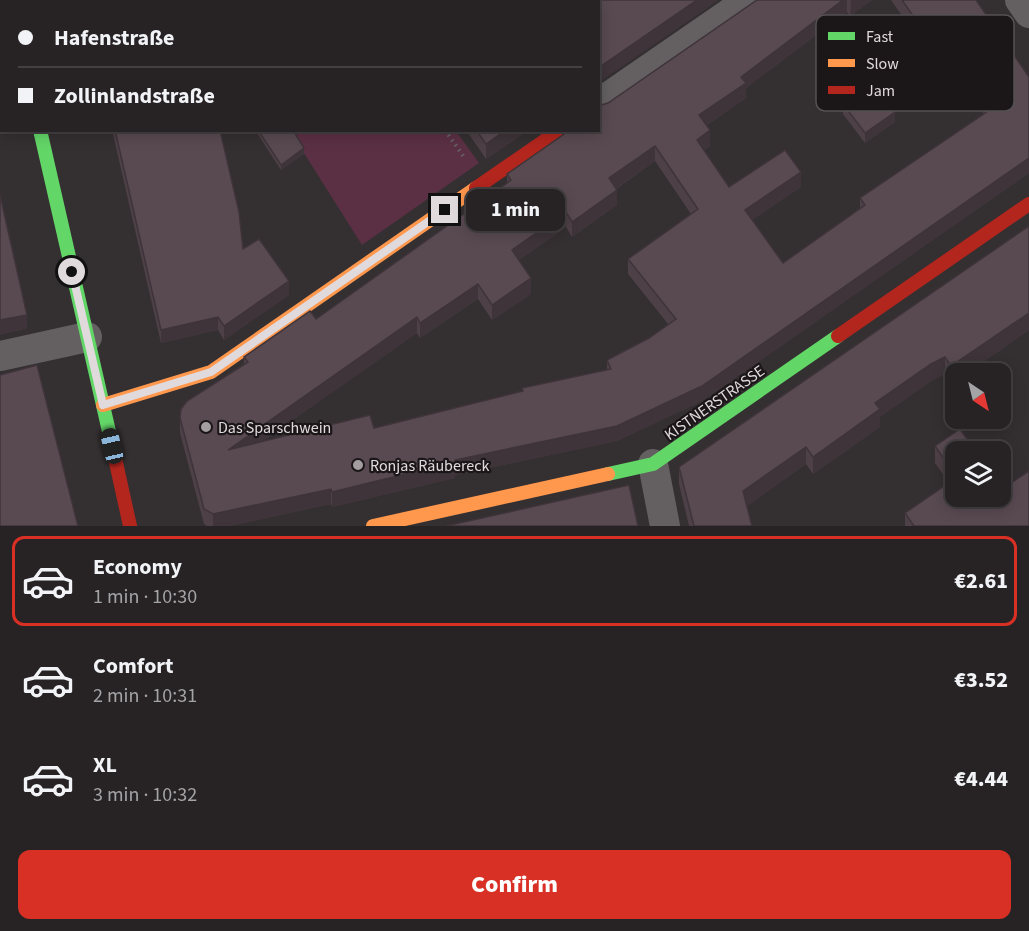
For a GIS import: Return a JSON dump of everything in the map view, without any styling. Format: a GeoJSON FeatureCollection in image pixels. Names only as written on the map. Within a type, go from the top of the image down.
{"type":"FeatureCollection","features":[{"type":"Feature","properties":{"kind":"street"},"geometry":{"type":"LineString","coordinates":[[600,103],[749,0]]}},
{"type":"Feature","properties":{"kind":"street"},"geometry":{"type":"LineString","coordinates":[[1020,0],[1029,13]]}},
{"type":"Feature","properties":{"kind":"street"},"geometry":{"type":"LineString","coordinates":[[40,132],[130,526]]}},
{"type":"Feature","properties":{"kind":"street"},"geometry":{"type":"LineString","coordinates":[[103,405],[211,372],[557,132]]}},
{"type":"Feature","properties":{"kind":"street","name":"KISTNERSTRASSE"},"geometry":{"type":"LineString","coordinates":[[373,526],[653,464],[1029,204]]}},
{"type":"Feature","properties":{"kind":"street"},"geometry":{"type":"LineString","coordinates":[[0,356],[87,337]]}},
{"type":"Feature","properties":{"kind":"street"},"geometry":{"type":"LineString","coordinates":[[653,464],[665,526]]}},
{"type":"Feature","properties":{"kind":"shaded area"},"geometry":{"type":"Polygon","coordinates":[[[291,132],[457,132],[479,163],[362,245],[291,132]]]}},
{"type":"Feature","properties":{"kind":"building"},"geometry":{"type":"Polygon","coordinates":[[[600,0],[697,0],[600,67],[600,0]]]}},
{"type":"Feature","properties":{"kind":"building"},"geometry":{"type":"Polygon","coordinates":[[[757,0],[843,0],[823,15],[816,15],[816,20],[741,77],[746,83],[699,115],[710,130],[697,140],[729,187],[785,150],[801,172],[745,210],[783,263],[865,205],[860,198],[988,111],[1014,111],[1014,55],[1029,77],[1029,158],[702,386],[617,426],[455,460],[455,462],[332,492],[331,489],[213,514],[204,509],[180,418],[181,409],[187,401],[248,362],[244,357],[310,311],[316,319],[511,180],[507,174],[567,132],[600,132],[600,105],[608,103],[757,0]],[[655,146],[609,178],[617,190],[572,222],[566,212],[512,250],[531,278],[492,305],[478,284],[420,323],[417,317],[228,450],[370,415],[374,428],[523,391],[522,388],[611,369],[607,360],[649,338],[676,319],[628,259],[698,209],[655,146]]]}},
{"type":"Feature","properties":{"kind":"building"},"geometry":{"type":"Polygon","coordinates":[[[902,0],[976,0],[986,15],[912,15],[902,0]]]}},
{"type":"Feature","properties":{"kind":"building"},"geometry":{"type":"Polygon","coordinates":[[[848,111],[894,111],[895,112],[865,133],[848,111]]]}},
{"type":"Feature","properties":{"kind":"building"},"geometry":{"type":"Polygon","coordinates":[[[115,132],[220,132],[239,212],[243,249],[259,239],[289,281],[224,326],[218,317],[161,330],[115,132]]]}},
{"type":"Feature","properties":{"kind":"building"},"geometry":{"type":"Polygon","coordinates":[[[259,132],[294,132],[304,148],[281,165],[259,132]]]}},
{"type":"Feature","properties":{"kind":"building"},"geometry":{"type":"Polygon","coordinates":[[[477,132],[503,132],[486,144],[477,132]]]}},
{"type":"Feature","properties":{"kind":"building"},"geometry":{"type":"Polygon","coordinates":[[[0,195],[27,315],[0,320],[0,195]]]}},
{"type":"Feature","properties":{"kind":"building"},"geometry":{"type":"Polygon","coordinates":[[[1029,226],[1029,313],[955,363],[949,363],[945,357],[931,364],[875,403],[880,409],[813,457],[806,447],[743,491],[752,526],[694,526],[679,467],[1029,226]]]}},
{"type":"Feature","properties":{"kind":"building"},"geometry":{"type":"Polygon","coordinates":[[[37,365],[78,526],[0,526],[0,375],[37,365]]]}},
{"type":"Feature","properties":{"kind":"building"},"geometry":{"type":"Polygon","coordinates":[[[960,429],[968,441],[945,441],[945,460],[935,446],[960,429]]]}},
{"type":"Feature","properties":{"kind":"building"},"geometry":{"type":"Polygon","coordinates":[[[1029,471],[1029,526],[914,526],[905,513],[945,486],[945,507],[1011,507],[1011,483],[1029,471]]]}},
{"type":"Feature","properties":{"kind":"building"},"geometry":{"type":"Polygon","coordinates":[[[629,485],[638,526],[446,526],[629,485]]]}},
{"type":"Feature","properties":{"kind":"traffic: fast"},"geometry":{"type":"LineString","coordinates":[[40,132],[113,449]]}},
{"type":"Feature","properties":{"kind":"traffic: fast"},"geometry":{"type":"LineString","coordinates":[[608,474],[653,464],[838,336]]}},
{"type":"Feature","properties":{"kind":"traffic: slow"},"geometry":{"type":"LineString","coordinates":[[103,405],[211,372],[476,188]]}},
{"type":"Feature","properties":{"kind":"traffic: slow"},"geometry":{"type":"LineString","coordinates":[[373,526],[608,474]]}},
{"type":"Feature","properties":{"kind":"traffic: jam"},"geometry":{"type":"LineString","coordinates":[[476,188],[557,132]]}},
{"type":"Feature","properties":{"kind":"traffic: jam"},"geometry":{"type":"LineString","coordinates":[[838,336],[1029,204]]}},
{"type":"Feature","properties":{"kind":"traffic: jam"},"geometry":{"type":"LineString","coordinates":[[113,449],[130,526]]}},
{"type":"Feature","properties":{"kind":"place","name":"Das Sparschwein"},"geometry":{"type":"Point","coordinates":[206,427]}},
{"type":"Feature","properties":{"kind":"place","name":"Ronjas Räubereck"},"geometry":{"type":"Point","coordinates":[358,465]}},
{"type":"Feature","properties":{"kind":"route"},"geometry":{"type":"LineString","coordinates":[[72,272],[103,405],[211,372],[445,210]]}}]}
